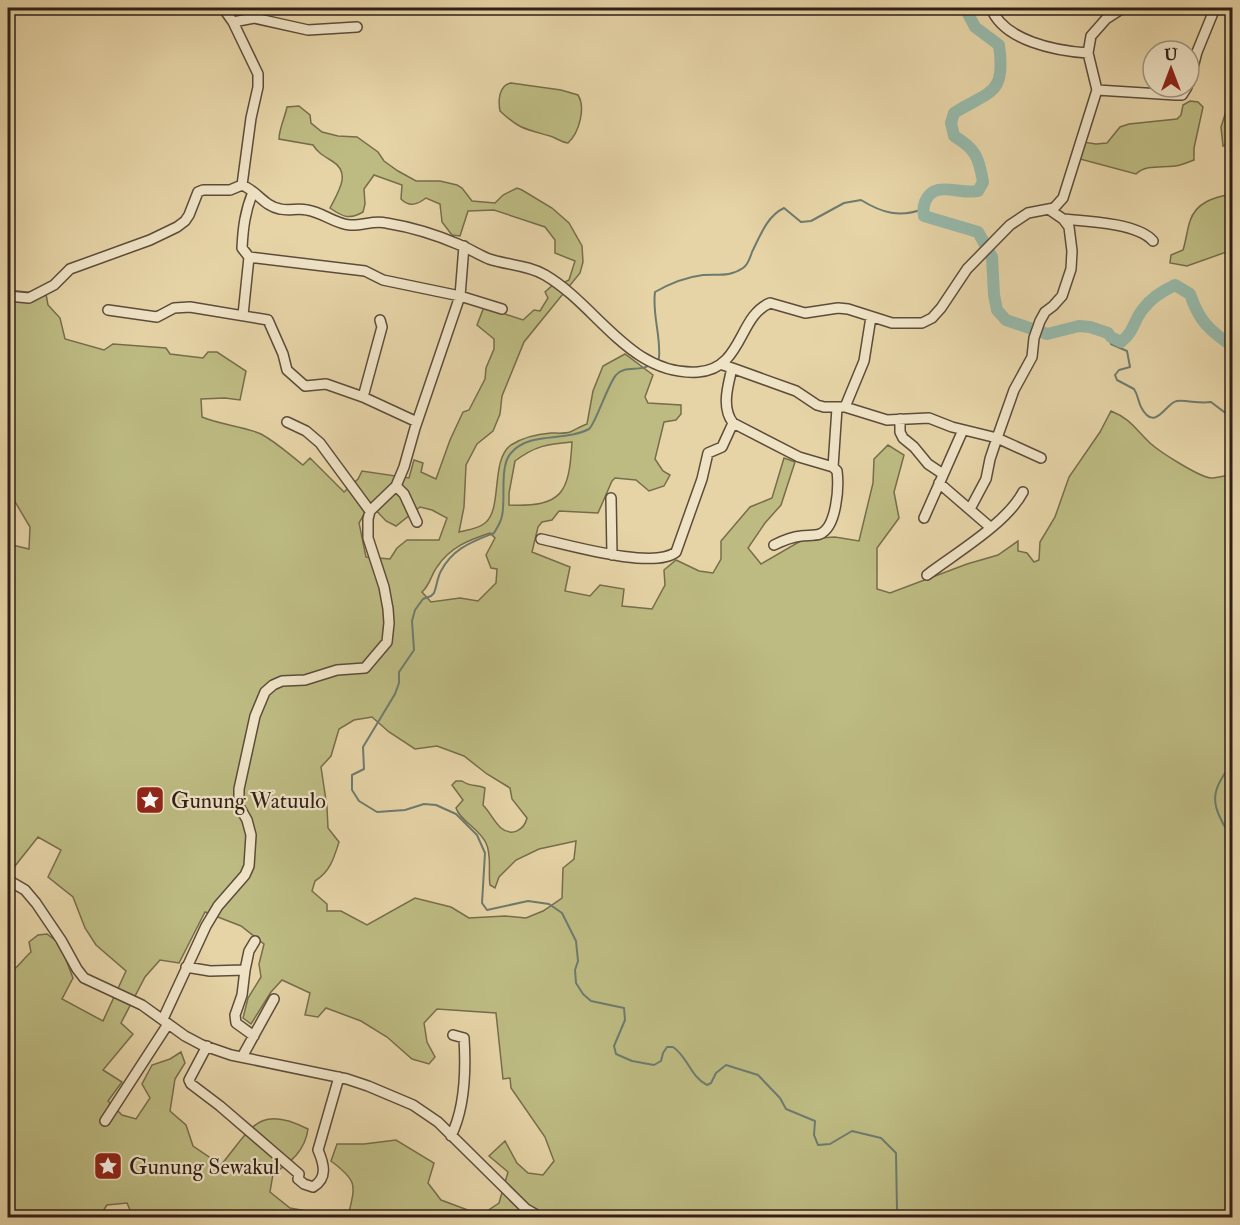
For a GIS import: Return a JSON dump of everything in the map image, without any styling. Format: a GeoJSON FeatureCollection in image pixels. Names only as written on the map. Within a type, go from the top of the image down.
{"type":"FeatureCollection","features":[{"type":"Feature","properties":{"kind":"street"},"geometry":{"type":"LineString","coordinates":[[223,8],[233,22],[258,74],[258,87],[251,118],[242,185]]}},
{"type":"Feature","properties":{"kind":"street"},"geometry":{"type":"LineString","coordinates":[[992,8],[1001,24],[1015,34],[1054,49],[1088,53]]}},
{"type":"Feature","properties":{"kind":"street"},"geometry":{"type":"LineString","coordinates":[[774,545],[796,536],[819,535],[827,528],[832,520],[838,489],[837,471],[833,466],[799,457],[733,423],[728,416],[726,400],[728,366],[751,322],[763,308],[771,303],[805,313],[838,308],[848,309],[902,324],[922,323],[932,318],[967,268],[1010,225],[1028,213],[1050,210],[1063,198],[1097,90],[1088,53],[1091,36],[1097,27],[1123,8]]}},
{"type":"Feature","properties":{"kind":"street"},"geometry":{"type":"LineString","coordinates":[[1201,42],[1215,8]]}},
{"type":"Feature","properties":{"kind":"street"},"geometry":{"type":"LineString","coordinates":[[233,22],[254,18],[308,30],[357,27]]}},
{"type":"Feature","properties":{"kind":"street"},"geometry":{"type":"LineString","coordinates":[[1097,90],[1141,93]]}},
{"type":"Feature","properties":{"kind":"street"},"geometry":{"type":"LineString","coordinates":[[242,185],[267,204],[278,209],[308,210],[351,225],[387,223],[435,235],[489,259],[530,269],[546,276],[573,297],[632,351],[659,367],[698,372],[728,366],[796,391],[817,405],[841,407],[876,418],[900,420],[929,418],[963,430],[997,438],[1041,458]]}},
{"type":"Feature","properties":{"kind":"street"},"geometry":{"type":"LineString","coordinates":[[8,296],[29,298],[54,285],[70,269],[150,240],[177,227],[189,215],[198,192],[230,190],[242,185]]}},
{"type":"Feature","properties":{"kind":"street"},"geometry":{"type":"LineString","coordinates":[[243,315],[249,257],[242,248],[243,225],[246,207],[253,192]]}},
{"type":"Feature","properties":{"kind":"street"},"geometry":{"type":"LineString","coordinates":[[970,509],[986,479],[990,459],[1014,390],[1032,357],[1034,338],[1040,321],[1045,312],[1062,296],[1071,269],[1069,227],[1063,219],[1050,210]]}},
{"type":"Feature","properties":{"kind":"street"},"geometry":{"type":"LineString","coordinates":[[1063,219],[1114,225],[1144,233],[1153,241]]}},
{"type":"Feature","properties":{"kind":"street"},"geometry":{"type":"LineString","coordinates":[[105,1121],[166,1022],[186,967],[218,906],[245,875],[249,866],[250,835],[247,820],[239,806],[239,789],[255,716],[265,692],[282,681],[305,680],[337,670],[365,668],[387,642],[388,609],[368,538],[370,511],[396,486],[410,451],[417,422],[460,296],[464,246]]}},
{"type":"Feature","properties":{"kind":"street"},"geometry":{"type":"LineString","coordinates":[[249,257],[365,271],[383,280],[460,296],[502,309]]}},
{"type":"Feature","properties":{"kind":"street"},"geometry":{"type":"LineString","coordinates":[[108,310],[157,317],[174,308],[190,307],[268,321],[283,354],[286,370],[305,386],[326,384],[417,422]]}},
{"type":"Feature","properties":{"kind":"street"},"geometry":{"type":"LineString","coordinates":[[833,466],[841,407],[864,361],[871,317]]}},
{"type":"Feature","properties":{"kind":"street"},"geometry":{"type":"LineString","coordinates":[[363,398],[382,327],[381,320]]}},
{"type":"Feature","properties":{"kind":"street"},"geometry":{"type":"LineString","coordinates":[[900,420],[903,438],[990,527]]}},
{"type":"Feature","properties":{"kind":"street"},"geometry":{"type":"LineString","coordinates":[[287,422],[306,431],[320,443],[370,511]]}},
{"type":"Feature","properties":{"kind":"street"},"geometry":{"type":"LineString","coordinates":[[541,539],[612,555],[661,559],[671,556],[676,552],[702,479],[708,453],[722,447],[733,423]]}},
{"type":"Feature","properties":{"kind":"street"},"geometry":{"type":"LineString","coordinates":[[924,518],[963,430]]}},
{"type":"Feature","properties":{"kind":"street"},"geometry":{"type":"LineString","coordinates":[[396,486],[404,494],[417,522]]}},
{"type":"Feature","properties":{"kind":"street"},"geometry":{"type":"LineString","coordinates":[[927,575],[1016,506],[1023,492]]}},
{"type":"Feature","properties":{"kind":"street"},"geometry":{"type":"LineString","coordinates":[[611,498],[612,555]]}},
{"type":"Feature","properties":{"kind":"street"},"geometry":{"type":"LineString","coordinates":[[8,880],[25,890],[36,903],[61,940],[76,969],[84,978],[142,1005],[194,1041],[242,1057],[339,1077],[368,1086],[413,1105],[438,1122],[519,1204],[542,1218]]}},
{"type":"Feature","properties":{"kind":"street"},"geometry":{"type":"LineString","coordinates":[[254,1036],[236,1023],[235,1015],[242,995],[249,951],[255,942]]}},
{"type":"Feature","properties":{"kind":"street"},"geometry":{"type":"LineString","coordinates":[[186,967],[210,971],[245,970]]}},
{"type":"Feature","properties":{"kind":"street"},"geometry":{"type":"LineString","coordinates":[[242,1057],[274,999]]}},
{"type":"Feature","properties":{"kind":"street"},"geometry":{"type":"LineString","coordinates":[[451,1136],[460,1111],[464,1065],[464,1038],[453,1035]]}},
{"type":"Feature","properties":{"kind":"street"},"geometry":{"type":"LineString","coordinates":[[207,1046],[189,1080],[191,1084],[220,1106],[298,1174],[298,1179],[313,1187],[324,1177],[318,1150],[339,1077]]}},
{"type":"Feature","properties":{"kind":"shaded area"},"geometry":{"type":"Polygon","coordinates":[[[511,83],[561,90],[578,95],[581,113],[572,139],[568,143],[563,142],[523,128],[500,111],[499,98],[502,90],[511,83]]]}},
{"type":"Feature","properties":{"kind":"shaded area"},"geometry":{"type":"Polygon","coordinates":[[[1190,101],[1198,102],[1203,107],[1194,148],[1194,160],[1175,166],[1146,169],[1136,174],[1080,159],[1083,142],[1107,143],[1120,127],[1177,119],[1181,115],[1183,105],[1190,101]]]}},
{"type":"Feature","properties":{"kind":"shaded area"},"geometry":{"type":"Polygon","coordinates":[[[1232,103],[1232,143],[1223,146],[1221,127],[1228,105],[1232,103]]]}},
{"type":"Feature","properties":{"kind":"shaded area"},"geometry":{"type":"Polygon","coordinates":[[[299,106],[310,115],[311,123],[322,132],[357,137],[378,152],[384,161],[416,181],[440,181],[457,185],[472,201],[495,203],[503,195],[517,188],[522,190],[552,208],[569,223],[582,246],[583,262],[580,273],[524,342],[502,396],[500,414],[493,431],[477,444],[466,465],[464,507],[459,532],[479,527],[490,516],[494,507],[501,462],[511,445],[536,435],[570,432],[587,424],[593,391],[603,366],[625,354],[653,375],[645,397],[648,403],[681,405],[681,414],[676,420],[664,422],[655,459],[663,471],[670,475],[664,486],[649,491],[636,480],[615,478],[598,513],[559,511],[552,520],[542,522],[538,527],[532,552],[570,567],[565,591],[590,596],[600,585],[624,589],[622,606],[652,609],[665,585],[664,570],[676,560],[699,571],[713,573],[721,559],[721,541],[750,507],[772,498],[784,458],[795,462],[781,505],[748,548],[761,564],[804,539],[835,537],[859,541],[873,483],[874,459],[888,445],[904,455],[894,492],[899,518],[877,548],[877,589],[890,593],[998,555],[1018,541],[1018,551],[1027,553],[1034,562],[1039,560],[1040,542],[1055,517],[1069,477],[1100,432],[1111,411],[1128,421],[1155,447],[1189,469],[1205,477],[1229,475],[1232,477],[1232,1217],[348,1217],[353,1185],[346,1174],[331,1161],[337,1144],[364,1144],[396,1140],[434,1163],[428,1183],[441,1200],[481,1215],[499,1203],[508,1172],[489,1156],[505,1141],[517,1163],[528,1173],[543,1175],[554,1161],[545,1137],[511,1088],[510,1078],[503,1079],[496,1013],[437,1009],[424,1023],[427,1042],[435,1057],[429,1064],[412,1059],[387,1037],[361,1021],[326,1008],[318,1017],[305,1015],[310,993],[282,980],[271,992],[251,1024],[243,1018],[248,998],[261,977],[259,964],[264,944],[241,926],[205,912],[179,963],[160,960],[145,977],[121,1023],[133,1034],[103,1070],[122,1082],[108,1101],[122,1115],[136,1119],[150,1098],[142,1084],[152,1065],[170,1059],[181,1052],[185,1063],[175,1079],[170,1111],[186,1125],[193,1146],[221,1165],[249,1131],[266,1119],[291,1122],[308,1129],[300,1150],[286,1165],[273,1174],[270,1192],[290,1208],[340,1217],[133,1217],[127,1203],[107,1205],[99,1217],[8,1217],[8,974],[31,952],[29,942],[38,935],[47,934],[60,944],[73,978],[62,999],[103,1021],[126,971],[96,945],[85,928],[73,897],[48,877],[61,850],[38,837],[15,866],[8,863],[8,544],[29,549],[30,527],[8,490],[8,290],[46,294],[48,305],[60,318],[65,339],[104,350],[113,344],[166,348],[170,354],[203,358],[208,352],[217,352],[246,371],[240,400],[201,399],[202,417],[261,434],[303,465],[310,458],[344,492],[358,479],[362,471],[409,478],[414,460],[423,463],[421,472],[436,479],[463,412],[469,410],[485,379],[486,368],[494,349],[494,339],[477,325],[484,307],[523,320],[534,310],[540,311],[548,298],[545,292],[554,284],[569,280],[575,261],[555,253],[555,240],[545,227],[494,210],[468,211],[460,236],[452,235],[442,222],[440,204],[426,198],[417,203],[408,203],[401,199],[402,185],[374,175],[364,189],[363,212],[350,217],[339,214],[330,208],[342,183],[338,166],[313,145],[279,139],[287,107],[299,106]],[[572,442],[535,449],[515,461],[509,505],[541,503],[560,493],[568,474],[572,442]],[[370,504],[359,523],[366,557],[390,559],[397,548],[407,540],[439,540],[447,518],[420,507],[396,526],[386,521],[370,504]],[[490,533],[467,542],[448,554],[435,570],[422,592],[431,602],[460,598],[478,601],[496,583],[497,569],[491,568],[486,555],[495,538],[490,533]],[[372,717],[354,720],[339,729],[331,756],[321,767],[328,828],[339,842],[331,864],[315,881],[312,891],[327,904],[327,911],[341,911],[367,925],[415,898],[451,907],[469,918],[505,916],[526,918],[543,911],[562,898],[563,868],[574,859],[576,841],[539,849],[516,860],[499,877],[495,888],[490,885],[489,853],[486,843],[458,813],[456,808],[463,800],[452,785],[456,781],[462,781],[485,788],[483,805],[501,828],[513,832],[523,826],[527,818],[512,799],[510,788],[464,756],[437,746],[415,749],[389,732],[372,717]]]}},
{"type":"Feature","properties":{"kind":"shaded area"},"geometry":{"type":"Polygon","coordinates":[[[1232,194],[1232,250],[1187,266],[1170,263],[1171,255],[1183,250],[1190,221],[1197,209],[1213,199],[1232,194]]]}},
{"type":"Feature","properties":{"kind":"waterway"},"geometry":{"type":"LineString","coordinates":[[8,24],[11,8]]}},
{"type":"Feature","properties":{"kind":"waterway"},"geometry":{"type":"LineString","coordinates":[[965,8],[975,27],[999,45],[1001,61],[998,82],[993,89],[954,113],[951,123],[954,136],[967,145],[975,155],[983,182],[978,191],[948,189],[934,191],[925,202],[923,212],[924,216],[978,232],[992,257],[997,310],[1006,320],[1047,334],[1079,326],[1090,327],[1108,333],[1121,342],[1129,334],[1140,313],[1150,301],[1175,285],[1190,294],[1197,311],[1206,324],[1232,346]]}},
{"type":"Feature","properties":{"kind":"waterway"},"geometry":{"type":"LineString","coordinates":[[657,360],[659,350],[655,292],[691,277],[729,274],[743,268],[748,263],[769,221],[784,208],[801,222],[811,221],[844,203],[861,200],[891,213],[899,214],[923,209]]}},
{"type":"Feature","properties":{"kind":"waterway"},"geometry":{"type":"LineString","coordinates":[[1108,333],[1111,344],[1127,351],[1130,367],[1119,370],[1115,375],[1117,380],[1134,389],[1146,415],[1151,418],[1156,417],[1173,403],[1185,401],[1211,402],[1232,418]]}},
{"type":"Feature","properties":{"kind":"waterway"},"geometry":{"type":"LineString","coordinates":[[650,365],[623,370],[616,375],[589,429],[580,433],[528,442],[511,453],[505,466],[500,523],[494,533],[464,547],[451,557],[440,574],[434,593],[423,599],[415,610],[412,621],[414,650],[399,672],[399,683],[395,694],[363,747],[364,769],[352,775],[352,790],[359,801],[377,812],[405,810],[424,804],[436,805],[456,814],[477,835],[485,853],[482,903],[487,910],[528,901],[549,904],[562,913],[576,941],[578,961],[575,970],[576,983],[583,994],[591,1001],[624,1008],[625,1020],[614,1046],[616,1054],[632,1061],[654,1065],[661,1061],[667,1047],[673,1047],[697,1077],[707,1085],[726,1065],[758,1075],[780,1098],[786,1109],[815,1121],[814,1135],[818,1145],[830,1144],[852,1131],[881,1138],[896,1153],[897,1209],[903,1218]]}},
{"type":"Feature","properties":{"kind":"waterway"},"geometry":{"type":"LineString","coordinates":[[1229,834],[1218,814],[1215,798],[1216,790],[1232,763]]}},
{"type":"Feature","properties":{"kind":"waterway"},"geometry":{"type":"LineString","coordinates":[[948,1218],[970,1211],[993,1218]]}},
{"type":"Feature","properties":{"kind":"place","name":"Gunung Watuulo"},"geometry":{"type":"Point","coordinates":[150,800]}},
{"type":"Feature","properties":{"kind":"place","name":"Gunung Sewakul"},"geometry":{"type":"Point","coordinates":[108,1166]}}]}
